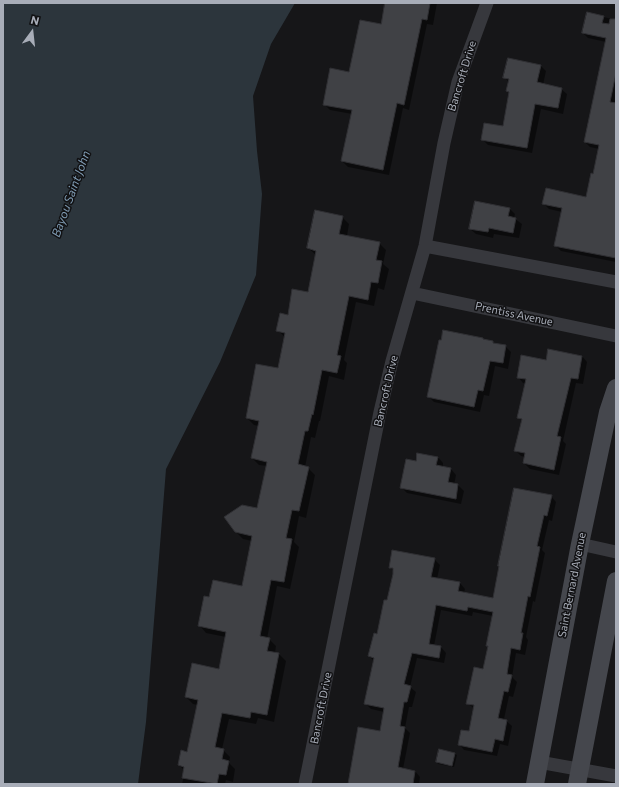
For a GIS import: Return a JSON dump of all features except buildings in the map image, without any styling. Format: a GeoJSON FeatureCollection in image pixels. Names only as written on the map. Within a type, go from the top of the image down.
{"type":"FeatureCollection","features":[{"type":"Feature","properties":{"kind":"main road","name":"Saint Bernard Avenue"},"geometry":{"type":"LineString","coordinates":[[535,784],[580,544],[608,412],[616,388]]}},
{"type":"Feature","properties":{"kind":"main road"},"geometry":{"type":"LineString","coordinates":[[578,777],[616,581]]}},
{"type":"Feature","properties":{"kind":"street","name":"Bancroft Drive"},"geometry":{"type":"LineString","coordinates":[[305,784],[380,412],[392,361],[425,246],[444,143],[458,82],[487,3]]}},
{"type":"Feature","properties":{"kind":"street"},"geometry":{"type":"LineString","coordinates":[[425,246],[616,282]]}},
{"type":"Feature","properties":{"kind":"street","name":"Prentiss Avenue"},"geometry":{"type":"LineString","coordinates":[[412,293],[616,336]]}},
{"type":"Feature","properties":{"kind":"street"},"geometry":{"type":"LineString","coordinates":[[580,544],[616,552]]}},
{"type":"Feature","properties":{"kind":"street"},"geometry":{"type":"LineString","coordinates":[[539,762],[578,777],[616,776]]}},
{"type":"Feature","properties":{"kind":"water","name":"Bayou Saint John"},"geometry":{"type":"Polygon","coordinates":[[[3,3],[295,3],[271,44],[253,96],[262,194],[256,275],[220,362],[166,469],[146,722],[138,784],[3,784],[3,3]]]}}]}
